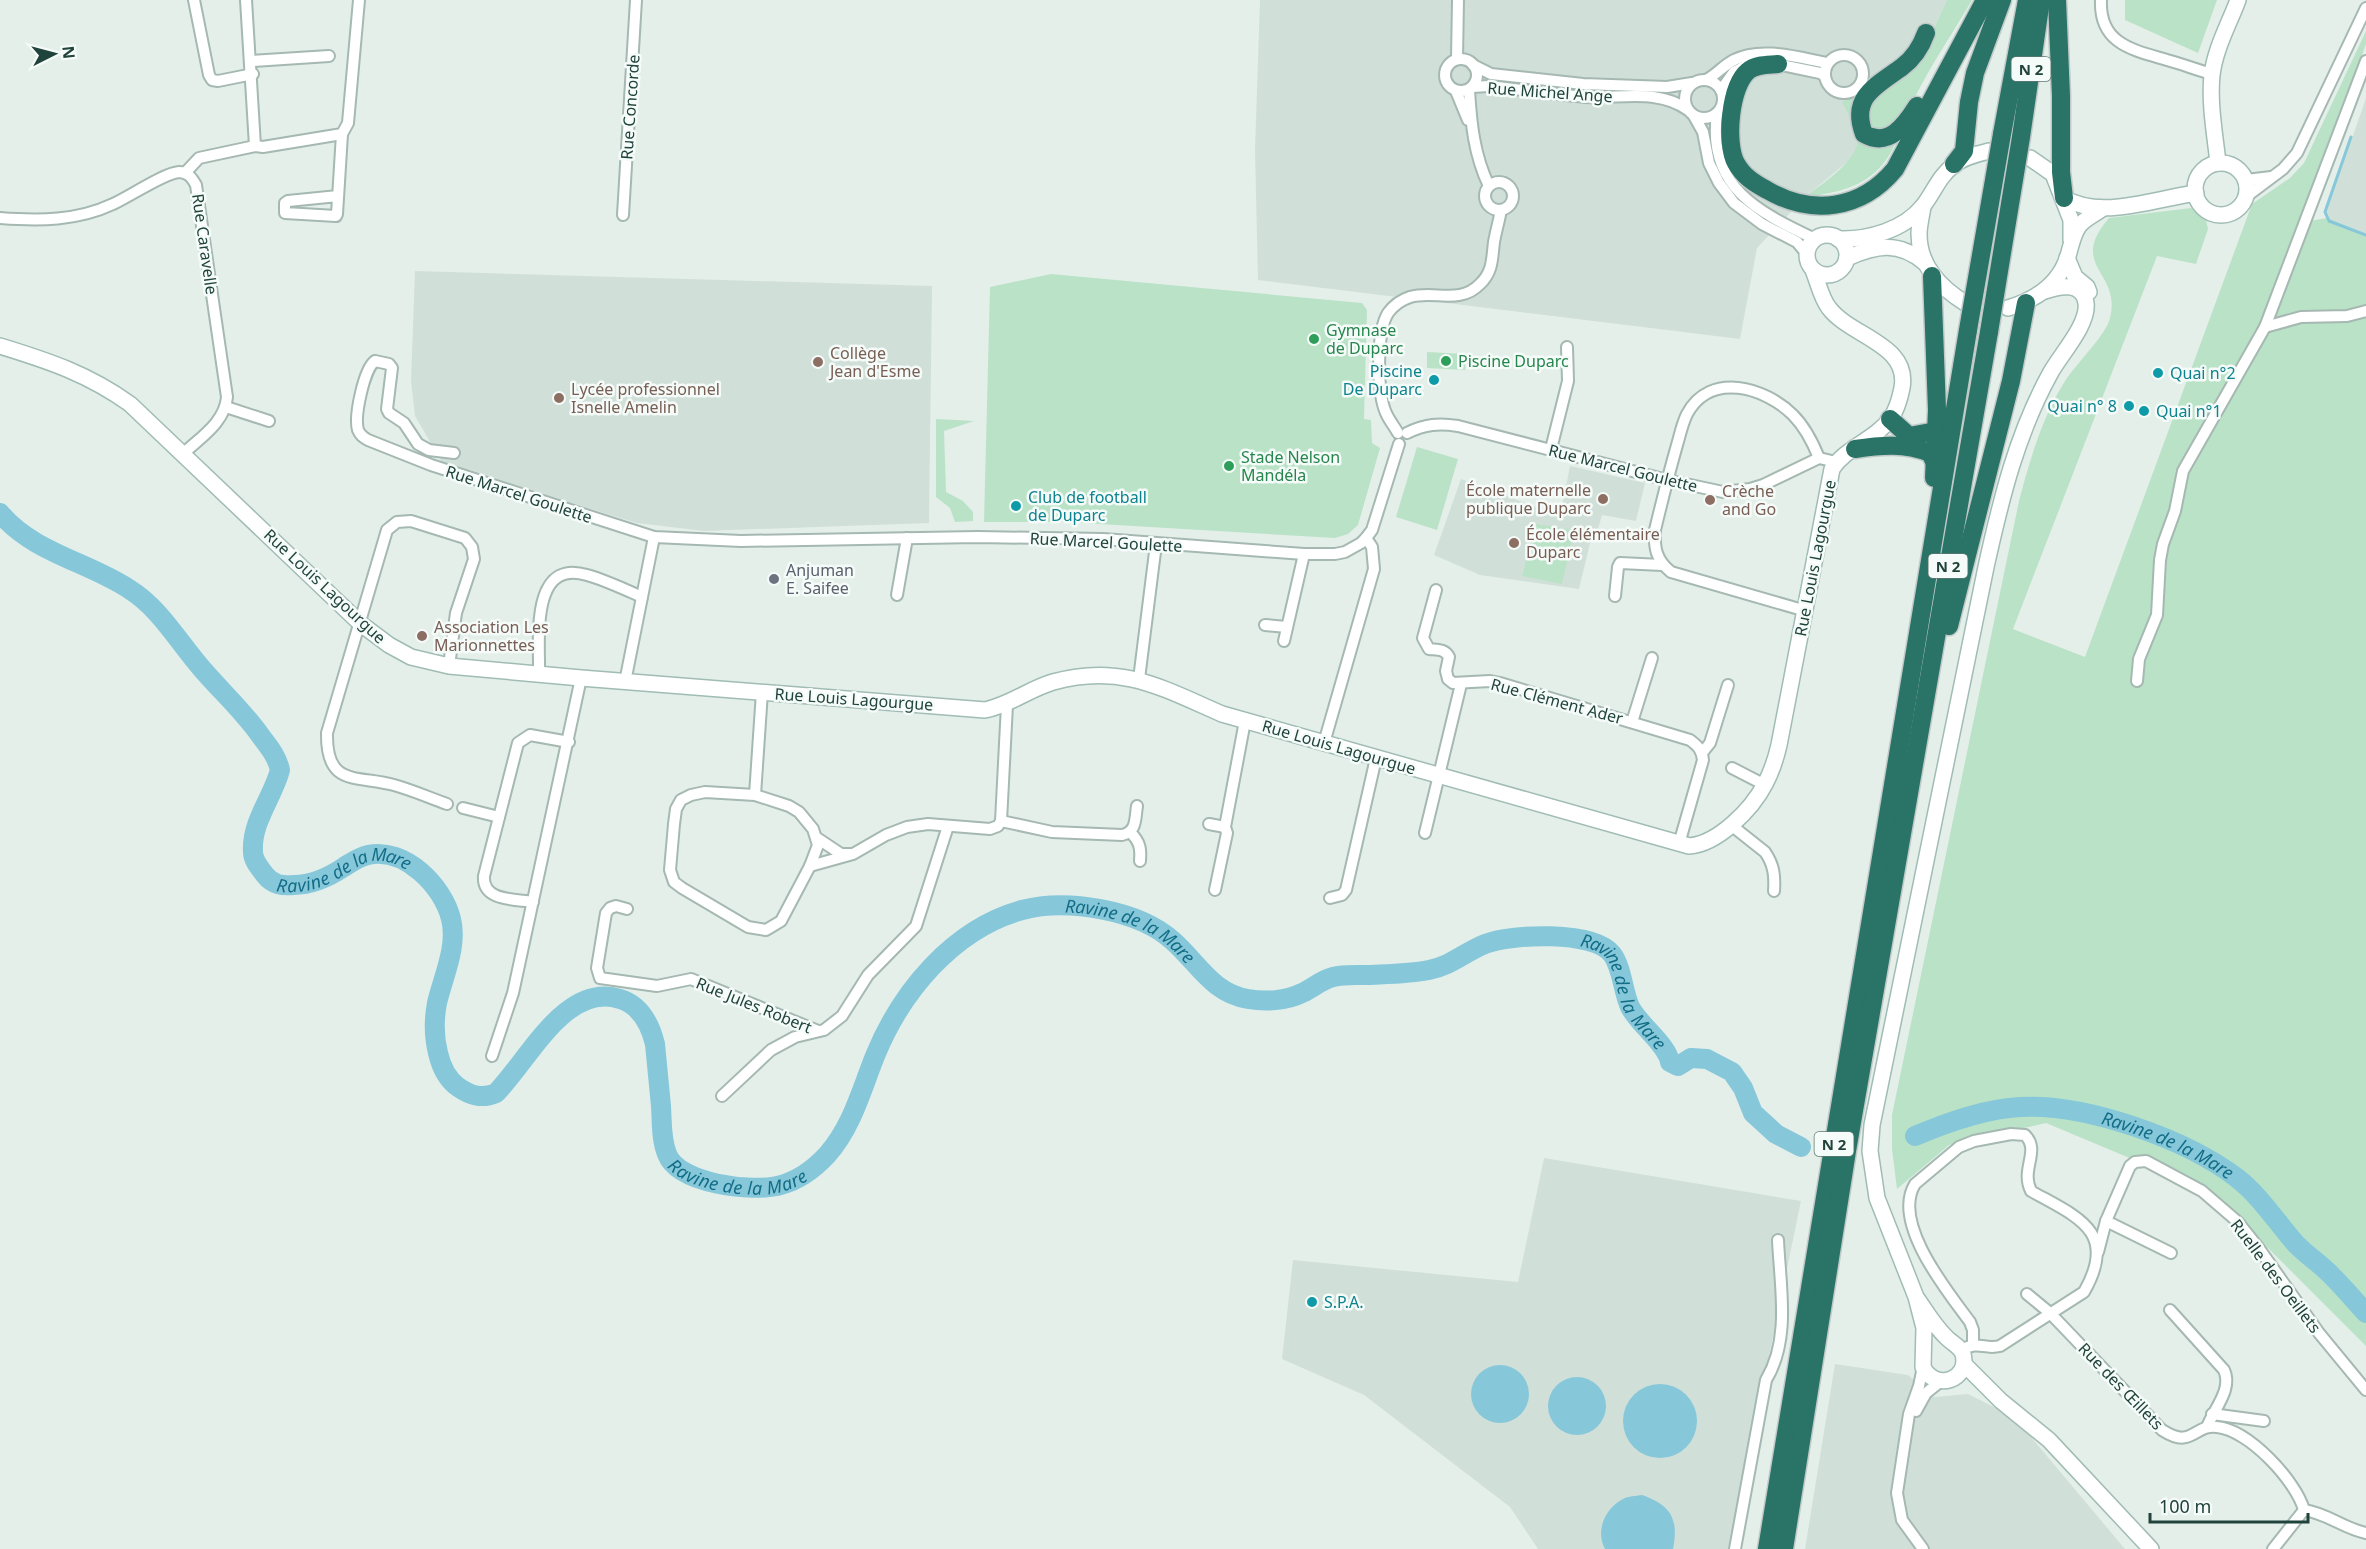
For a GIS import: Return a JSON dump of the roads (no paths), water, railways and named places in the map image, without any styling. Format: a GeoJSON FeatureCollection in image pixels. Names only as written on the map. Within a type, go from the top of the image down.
{"type":"FeatureCollection","features":[{"type":"Feature","properties":{"kind":"highway"},"geometry":{"type":"LineString","coordinates":[[1778,64],[1754,67],[1740,80],[1734,97],[1730,134],[1733,156],[1744,174],[1772,193],[1793,202],[1822,206],[1852,201],[1868,194],[1888,177],[1903,154],[1985,0]]}},
{"type":"Feature","properties":{"kind":"highway"},"geometry":{"type":"LineString","coordinates":[[1954,164],[1964,151],[1969,102],[1975,73],[2002,0]]}},
{"type":"Feature","properties":{"kind":"highway","name":"N 2"},"geometry":{"type":"LineString","coordinates":[[1767,1549],[1968,330],[2027,0]]}},
{"type":"Feature","properties":{"kind":"highway","name":"N 2"},"geometry":{"type":"LineString","coordinates":[[1784,1549],[1847,1151],[1989,332],[2041,0]]}},
{"type":"Feature","properties":{"kind":"highway"},"geometry":{"type":"LineString","coordinates":[[2057,0],[2061,88],[2061,172],[2064,198]]}},
{"type":"Feature","properties":{"kind":"highway"},"geometry":{"type":"LineString","coordinates":[[1926,33],[1918,52],[1903,66],[1882,79],[1869,92],[1859,117],[1864,134],[1878,139],[1887,139],[1907,122],[1925,92],[1948,67]]}},
{"type":"Feature","properties":{"kind":"highway"},"geometry":{"type":"LineString","coordinates":[[1902,739],[1926,560],[1935,463],[1936,431],[1929,270]]}},
{"type":"Feature","properties":{"kind":"highway"},"geometry":{"type":"LineString","coordinates":[[1907,800],[1980,495],[2011,381],[2026,303]]}},
{"type":"Feature","properties":{"kind":"highway"},"geometry":{"type":"LineString","coordinates":[[1890,418],[1909,436],[1936,431]]}},
{"type":"Feature","properties":{"kind":"highway"},"geometry":{"type":"LineString","coordinates":[[1855,449],[1885,445],[1918,448],[1930,453],[1935,463]]}},
{"type":"Feature","properties":{"kind":"main road"},"geometry":{"type":"LineString","coordinates":[[2218,163],[2212,74],[2218,51],[2238,0]]}},
{"type":"Feature","properties":{"kind":"main road"},"geometry":{"type":"LineString","coordinates":[[1929,270],[1919,235],[1923,206],[1936,183],[1954,164],[1989,151]]}},
{"type":"Feature","properties":{"kind":"main road"},"geometry":{"type":"LineString","coordinates":[[2030,158],[2053,174],[2064,198],[2071,220],[2069,251],[2075,277],[2087,287],[2092,299],[2091,320],[2071,341]]}},
{"type":"Feature","properties":{"kind":"main road"},"geometry":{"type":"LineString","coordinates":[[2218,163],[2235,167],[2246,188],[2244,203],[2233,213],[2218,216],[2202,207],[2196,193],[2196,185],[2204,170],[2218,163]]}},
{"type":"Feature","properties":{"kind":"main road"},"geometry":{"type":"LineString","coordinates":[[2064,198],[2076,206],[2102,210],[2196,193]]}},
{"type":"Feature","properties":{"kind":"main road"},"geometry":{"type":"LineString","coordinates":[[1838,239],[1846,251],[1847,258],[1842,269],[1837,273],[1824,275],[1813,270],[1808,263],[1807,254],[1809,246],[1815,239],[1831,236],[1838,239],[1852,239],[1882,233],[1898,225],[1923,206]]}},
{"type":"Feature","properties":{"kind":"main road"},"geometry":{"type":"LineString","coordinates":[[2008,308],[2026,303],[2045,291],[2054,281],[2080,225],[2102,210]]}},
{"type":"Feature","properties":{"kind":"main road"},"geometry":{"type":"LineString","coordinates":[[1847,258],[1890,246],[1905,249],[1929,270],[1947,292],[1965,303]]}},
{"type":"Feature","properties":{"kind":"main road","name":"Rue Louis Lagourgue"},"geometry":{"type":"LineString","coordinates":[[0,346],[56,363],[109,389],[130,404],[361,624],[388,645],[411,657],[449,666],[539,675],[985,710],[1007,705],[1041,686],[1056,681],[1110,675],[1139,679],[1156,684],[1222,714],[1689,846],[1708,842],[1731,825],[1765,785],[1773,768],[1806,611],[1829,478],[1836,462],[1843,455],[1876,434],[1890,418],[1902,390],[1903,373],[1899,361],[1882,346],[1859,334],[1827,307],[1813,270]]}},
{"type":"Feature","properties":{"kind":"main road"},"geometry":{"type":"LineString","coordinates":[[1837,273],[1830,292],[1838,317]]}},
{"type":"Feature","properties":{"kind":"main road"},"geometry":{"type":"LineString","coordinates":[[2045,291],[2067,285],[2077,289],[2084,296],[2085,315],[2052,369],[2030,413],[2007,475],[1986,567],[1872,1125],[1870,1151],[1877,1198],[1916,1297],[1924,1328],[1924,1350],[1921,1359],[1930,1377],[1947,1380],[2001,1401],[2033,1425],[2151,1549]]}},
{"type":"Feature","properties":{"kind":"main road"},"geometry":{"type":"LineString","coordinates":[[1916,1297],[1934,1324],[1966,1353],[2001,1401]]}},
{"type":"Feature","properties":{"kind":"main road"},"geometry":{"type":"LineString","coordinates":[[1924,1350],[1934,1340],[1949,1340]]}},
{"type":"Feature","properties":{"kind":"main road"},"geometry":{"type":"LineString","coordinates":[[1947,1380],[1960,1372],[1966,1353]]}},
{"type":"Feature","properties":{"kind":"street"},"geometry":{"type":"LineString","coordinates":[[194,0],[209,75],[212,80],[218,81],[253,74]]}},
{"type":"Feature","properties":{"kind":"street"},"geometry":{"type":"LineString","coordinates":[[246,0],[253,74],[255,146]]}},
{"type":"Feature","properties":{"kind":"street"},"geometry":{"type":"LineString","coordinates":[[338,196],[288,201],[285,203],[285,213],[334,218],[337,214],[342,134],[348,123],[359,0]]}},
{"type":"Feature","properties":{"kind":"street","name":"Rue Concorde"},"geometry":{"type":"LineString","coordinates":[[623,215],[636,0]]}},
{"type":"Feature","properties":{"kind":"street"},"geometry":{"type":"LineString","coordinates":[[1457,59],[1458,0]]}},
{"type":"Feature","properties":{"kind":"street"},"geometry":{"type":"LineString","coordinates":[[2101,0],[2100,9],[2104,24],[2114,39],[2128,49],[2212,74]]}},
{"type":"Feature","properties":{"kind":"street"},"geometry":{"type":"LineString","coordinates":[[2246,188],[2283,169],[2298,153],[2366,8]]}},
{"type":"Feature","properties":{"kind":"street"},"geometry":{"type":"LineString","coordinates":[[1807,254],[1797,242],[1762,224],[1734,203],[1719,183],[1709,163],[1703,132],[1685,105],[1685,93],[1692,83],[1706,80],[1733,61],[1751,55],[1770,54],[1828,63]]}},
{"type":"Feature","properties":{"kind":"street"},"geometry":{"type":"LineString","coordinates":[[1839,55],[1848,55],[1861,64],[1863,78],[1858,87],[1851,92],[1842,93],[1833,90],[1827,84],[1825,76],[1828,63],[1839,55]]}},
{"type":"Feature","properties":{"kind":"street"},"geometry":{"type":"LineString","coordinates":[[252,61],[329,56]]}},
{"type":"Feature","properties":{"kind":"street"},"geometry":{"type":"LineString","coordinates":[[1472,128],[1470,88],[1477,76],[1473,64],[1457,59],[1449,64],[1445,73],[1447,84],[1456,91],[1472,128],[1480,168],[1489,186]]}},
{"type":"Feature","properties":{"kind":"street"},"geometry":{"type":"LineString","coordinates":[[2137,681],[2139,659],[2157,615],[2160,560],[2163,544],[2175,511],[2183,471],[2265,327],[2366,61]]}},
{"type":"Feature","properties":{"kind":"street"},"geometry":{"type":"LineString","coordinates":[[1721,90],[1740,67],[1759,62],[1778,64],[1825,76]]}},
{"type":"Feature","properties":{"kind":"street","name":"Rue Michel Ange"},"geometry":{"type":"LineString","coordinates":[[1473,64],[1491,74],[1604,84],[1667,87],[1692,83]]}},
{"type":"Feature","properties":{"kind":"street"},"geometry":{"type":"LineString","coordinates":[[1706,80],[1718,85],[1721,90],[1723,103],[1717,114],[1718,157],[1731,184],[1748,202],[1769,217],[1815,239]]}},
{"type":"Feature","properties":{"kind":"street","name":"Rue Michel Ange"},"geometry":{"type":"LineString","coordinates":[[1470,88],[1489,86],[1602,98],[1648,96],[1663,98],[1679,104],[1691,113]]}},
{"type":"Feature","properties":{"kind":"street"},"geometry":{"type":"LineString","coordinates":[[1456,91],[1470,88]]}},
{"type":"Feature","properties":{"kind":"street"},"geometry":{"type":"LineString","coordinates":[[1691,113],[1706,118],[1717,114]]}},
{"type":"Feature","properties":{"kind":"street"},"geometry":{"type":"LineString","coordinates":[[185,173],[199,158],[255,146],[262,147],[342,134]]}},
{"type":"Feature","properties":{"kind":"street"},"geometry":{"type":"LineString","coordinates":[[1479,158],[1494,177],[1510,187],[1513,196],[1510,205],[1496,209]]}},
{"type":"Feature","properties":{"kind":"street","name":"Rue Caravelle"},"geometry":{"type":"LineString","coordinates":[[0,218],[55,219],[86,214],[112,205],[172,173],[185,173],[191,177],[196,185],[226,387],[226,407]]}},
{"type":"Feature","properties":{"kind":"street"},"geometry":{"type":"LineString","coordinates":[[1324,743],[1374,569],[1372,546],[1366,538],[1372,530],[1402,437],[1386,413],[1382,398],[1380,340],[1382,327],[1387,314],[1395,305],[1410,297],[1457,296],[1472,291],[1488,276],[1493,262],[1496,209],[1484,196],[1489,186],[1502,182]]}},
{"type":"Feature","properties":{"kind":"street"},"geometry":{"type":"LineString","coordinates":[[2265,327],[2301,317],[2347,316],[2366,310]]}},
{"type":"Feature","properties":{"kind":"street"},"geometry":{"type":"LineString","coordinates":[[1551,449],[1568,381],[1567,346]]}},
{"type":"Feature","properties":{"kind":"street","name":"Rue Marcel Goulette"},"geometry":{"type":"LineString","coordinates":[[454,453],[429,450],[417,444],[404,423],[389,414],[387,409],[392,368],[375,361],[370,365],[362,390],[357,428],[360,435],[368,440],[431,465],[654,537],[741,541],[908,538],[1103,539],[1304,554],[1345,552],[1366,538]]}},
{"type":"Feature","properties":{"kind":"street"},"geometry":{"type":"LineString","coordinates":[[1806,611],[1671,572],[1658,560],[1654,542],[1655,530],[1667,480],[1687,415],[1702,397],[1714,390],[1727,387],[1752,389],[1780,405],[1802,426],[1819,458],[1836,462]]}},
{"type":"Feature","properties":{"kind":"street"},"geometry":{"type":"LineString","coordinates":[[184,453],[216,423],[226,407],[269,421]]}},
{"type":"Feature","properties":{"kind":"street","name":"Rue Marcel Goulette"},"geometry":{"type":"LineString","coordinates":[[1402,437],[1424,425],[1445,424],[1712,491],[1734,492],[1750,489],[1774,481],[1819,458]]}},
{"type":"Feature","properties":{"kind":"street"},"geometry":{"type":"LineString","coordinates":[[447,804],[394,785],[345,777],[330,760],[327,734],[387,530],[404,520],[465,538],[472,547],[474,559],[456,613],[449,666]]}},
{"type":"Feature","properties":{"kind":"street"},"geometry":{"type":"LineString","coordinates":[[625,682],[654,537]]}},
{"type":"Feature","properties":{"kind":"street"},"geometry":{"type":"LineString","coordinates":[[897,595],[908,538]]}},
{"type":"Feature","properties":{"kind":"street"},"geometry":{"type":"LineString","coordinates":[[1139,679],[1156,544]]}},
{"type":"Feature","properties":{"kind":"street"},"geometry":{"type":"LineString","coordinates":[[1284,641],[1304,554]]}},
{"type":"Feature","properties":{"kind":"street"},"geometry":{"type":"LineString","coordinates":[[1615,596],[1620,564],[1662,565]]}},
{"type":"Feature","properties":{"kind":"street"},"geometry":{"type":"LineString","coordinates":[[539,675],[542,597],[548,585],[557,576],[585,574],[642,597]]}},
{"type":"Feature","properties":{"kind":"street"},"geometry":{"type":"LineString","coordinates":[[1425,833],[1461,684],[1453,683],[1448,679],[1446,672],[1449,657],[1447,653],[1443,650],[1429,649],[1425,643],[1424,632],[1436,590]]}},
{"type":"Feature","properties":{"kind":"street"},"geometry":{"type":"LineString","coordinates":[[1265,625],[1287,627]]}},
{"type":"Feature","properties":{"kind":"street","name":"Rue Clément Ader"},"geometry":{"type":"LineString","coordinates":[[1632,722],[1652,658]]}},
{"type":"Feature","properties":{"kind":"street"},"geometry":{"type":"LineString","coordinates":[[492,1056],[513,993],[569,742],[580,678]]}},
{"type":"Feature","properties":{"kind":"street","name":"Rue Clément Ader"},"geometry":{"type":"LineString","coordinates":[[1461,684],[1476,681],[1500,682],[1690,740],[1702,753]]}},
{"type":"Feature","properties":{"kind":"street"},"geometry":{"type":"LineString","coordinates":[[1679,844],[1701,770],[1702,753],[1710,743],[1728,685]]}},
{"type":"Feature","properties":{"kind":"street"},"geometry":{"type":"LineString","coordinates":[[755,795],[762,692]]}},
{"type":"Feature","properties":{"kind":"street"},"geometry":{"type":"LineString","coordinates":[[810,866],[853,854],[886,835],[907,827],[928,824],[990,829],[998,826],[1001,821],[1007,705]]}},
{"type":"Feature","properties":{"kind":"street"},"geometry":{"type":"LineString","coordinates":[[1215,890],[1227,833],[1225,827],[1245,720]]}},
{"type":"Feature","properties":{"kind":"street"},"geometry":{"type":"LineString","coordinates":[[533,902],[493,895],[485,886],[484,876],[518,743],[530,735],[569,742]]}},
{"type":"Feature","properties":{"kind":"street"},"geometry":{"type":"LineString","coordinates":[[1330,898],[1342,895],[1346,890],[1376,758]]}},
{"type":"Feature","properties":{"kind":"street"},"geometry":{"type":"LineString","coordinates":[[1732,768],[1765,785]]}},
{"type":"Feature","properties":{"kind":"street"},"geometry":{"type":"LineString","coordinates":[[705,792],[755,795],[789,806],[807,820],[817,838],[818,845],[810,866],[781,921],[766,930],[748,927],[674,882],[670,870],[676,809],[681,800],[691,795],[705,792]]}},
{"type":"Feature","properties":{"kind":"street"},"geometry":{"type":"LineString","coordinates":[[1131,833],[1135,824],[1137,806]]}},
{"type":"Feature","properties":{"kind":"street"},"geometry":{"type":"LineString","coordinates":[[463,808],[499,817]]}},
{"type":"Feature","properties":{"kind":"street"},"geometry":{"type":"LineString","coordinates":[[1001,821],[1052,832],[1122,835],[1131,833]]}},
{"type":"Feature","properties":{"kind":"street"},"geometry":{"type":"LineString","coordinates":[[1209,824],[1225,827]]}},
{"type":"Feature","properties":{"kind":"street"},"geometry":{"type":"LineString","coordinates":[[1731,825],[1769,857],[1775,877],[1774,891]]}},
{"type":"Feature","properties":{"kind":"street","name":"Rue Jules Robert"},"geometry":{"type":"LineString","coordinates":[[722,1096],[771,1050],[795,1037],[819,1032],[837,1022],[868,975],[916,926],[948,826]]}},
{"type":"Feature","properties":{"kind":"street"},"geometry":{"type":"LineString","coordinates":[[1131,833],[1141,848],[1140,861]]}},
{"type":"Feature","properties":{"kind":"street"},"geometry":{"type":"LineString","coordinates":[[817,838],[841,854],[853,854]]}},
{"type":"Feature","properties":{"kind":"street","name":"Rue Jules Robert"},"geometry":{"type":"LineString","coordinates":[[627,909],[616,906],[610,908],[606,913],[597,968],[600,978],[657,986],[691,979],[819,1032]]}},
{"type":"Feature","properties":{"kind":"street"},"geometry":{"type":"LineString","coordinates":[[1966,1353],[1973,1330],[1970,1322],[1925,1256],[1913,1228],[1909,1203],[1910,1192],[1915,1184],[1959,1147],[1974,1141],[2011,1134],[2025,1135],[2031,1144],[2026,1182],[2031,1191],[2083,1220],[2096,1244],[2096,1261]]}},
{"type":"Feature","properties":{"kind":"street","name":"Ruelle des Oeillets"},"geometry":{"type":"LineString","coordinates":[[1966,1353],[2000,1346],[2084,1292],[2092,1278],[2106,1221],[2130,1166],[2135,1162],[2146,1161],[2202,1191],[2238,1222],[2258,1246],[2319,1333],[2366,1390]]}},
{"type":"Feature","properties":{"kind":"street"},"geometry":{"type":"LineString","coordinates":[[2106,1221],[2171,1253]]}},
{"type":"Feature","properties":{"kind":"street"},"geometry":{"type":"LineString","coordinates":[[1736,1549],[1766,1380],[1775,1362],[1782,1332],[1778,1240]]}},
{"type":"Feature","properties":{"kind":"street","name":"Rue des Œillets"},"geometry":{"type":"LineString","coordinates":[[2027,1294],[2050,1313],[2162,1430],[2171,1436],[2183,1438],[2190,1437],[2207,1427]]}},
{"type":"Feature","properties":{"kind":"street"},"geometry":{"type":"LineString","coordinates":[[2170,1311],[2228,1377],[2228,1385],[2207,1427],[2218,1427],[2237,1433],[2250,1442],[2289,1480],[2301,1499],[2304,1510]]}},
{"type":"Feature","properties":{"kind":"street"},"geometry":{"type":"LineString","coordinates":[[1923,1367],[1909,1414],[1897,1493],[1899,1510],[1907,1529],[1923,1549]]}},
{"type":"Feature","properties":{"kind":"street"},"geometry":{"type":"LineString","coordinates":[[1907,1431],[1926,1393],[1947,1380]]}},
{"type":"Feature","properties":{"kind":"street"},"geometry":{"type":"LineString","coordinates":[[2212,1414],[2264,1421]]}},
{"type":"Feature","properties":{"kind":"street"},"geometry":{"type":"LineString","coordinates":[[2304,1510],[2325,1515],[2366,1533]]}},
{"type":"Feature","properties":{"kind":"street"},"geometry":{"type":"LineString","coordinates":[[2273,1549],[2304,1510]]}},
{"type":"Feature","properties":{"kind":"water"},"geometry":{"type":"Polygon","coordinates":[[[1494,1365],[1506,1365],[1521,1373],[1529,1388],[1529,1400],[1521,1415],[1506,1423],[1494,1423],[1479,1415],[1471,1400],[1471,1388],[1479,1373],[1494,1365]]]}},
{"type":"Feature","properties":{"kind":"water"},"geometry":{"type":"Polygon","coordinates":[[[1571,1377],[1583,1377],[1598,1385],[1606,1400],[1606,1412],[1598,1427],[1583,1435],[1571,1435],[1556,1427],[1548,1412],[1548,1400],[1556,1385],[1571,1377]]]}},
{"type":"Feature","properties":{"kind":"water"},"geometry":{"type":"Polygon","coordinates":[[[1653,1384],[1667,1384],[1681,1390],[1691,1400],[1697,1414],[1695,1435],[1681,1452],[1667,1458],[1653,1458],[1639,1452],[1629,1442],[1623,1428],[1623,1414],[1629,1400],[1639,1390],[1653,1384]]]}},
{"type":"Feature","properties":{"kind":"water"},"geometry":{"type":"Polygon","coordinates":[[[1642,1495],[1660,1503],[1671,1514],[1675,1529],[1673,1549],[1605,1549],[1601,1535],[1602,1528],[1611,1508],[1623,1499],[1642,1495]]]}},
{"type":"Feature","properties":{"kind":"waterway"},"geometry":{"type":"LineString","coordinates":[[2351,137],[2325,212],[2329,221],[2366,235]]}},
{"type":"Feature","properties":{"kind":"waterway","name":"Ravine de la Mare"},"geometry":{"type":"LineString","coordinates":[[0,513],[28,538],[113,580],[140,597],[160,616],[194,660],[247,718],[266,743],[280,770],[255,830],[253,855],[268,878],[282,885],[307,884],[326,877],[362,857],[382,854],[408,863],[431,882],[447,906],[453,929],[449,961],[437,1003],[435,1028],[441,1063],[454,1084],[467,1093],[477,1096],[496,1093],[535,1044],[565,1012],[582,1002],[600,997],[620,999],[639,1011],[653,1037],[663,1136],[667,1154],[674,1164],[686,1173],[701,1179],[736,1187],[769,1187],[788,1183],[811,1169],[827,1155],[843,1133],[886,1032],[899,1009],[932,966],[974,932],[997,919],[1022,910],[1060,905],[1102,909],[1141,921],[1159,930],[1173,941],[1215,984],[1235,996],[1261,1000],[1296,996],[1337,976],[1406,973],[1437,968],[1485,944],[1513,938],[1551,936],[1588,941],[1602,946],[1612,954],[1618,966],[1630,1007],[1664,1048],[1670,1062],[1678,1066],[1691,1058],[1707,1059],[1732,1072],[1743,1088],[1753,1113],[1776,1134],[1801,1147]]}},
{"type":"Feature","properties":{"kind":"waterway","name":"Ravine de la Mare"},"geometry":{"type":"LineString","coordinates":[[1915,1136],[1966,1117],[1993,1110],[2046,1107],[2104,1117],[2163,1137],[2191,1150],[2237,1178],[2260,1201],[2295,1243],[2328,1272],[2366,1313]]}},
{"type":"Feature","properties":{"kind":"place","name":"Gymnase de Duparc"},"geometry":{"type":"Point","coordinates":[1314,339]}},
{"type":"Feature","properties":{"kind":"place","name":"Piscine Duparc"},"geometry":{"type":"Point","coordinates":[1446,361]}},
{"type":"Feature","properties":{"kind":"place","name":"Collège Jean d'Esme"},"geometry":{"type":"Point","coordinates":[818,362]}},
{"type":"Feature","properties":{"kind":"place","name":"Quai n°2"},"geometry":{"type":"Point","coordinates":[2158,373]}},
{"type":"Feature","properties":{"kind":"place","name":"Piscine De Duparc"},"geometry":{"type":"Point","coordinates":[1434,380]}},
{"type":"Feature","properties":{"kind":"place","name":"Lycée professionnel Isnelle Amelin"},"geometry":{"type":"Point","coordinates":[559,398]}},
{"type":"Feature","properties":{"kind":"place","name":"Quai n° 8"},"geometry":{"type":"Point","coordinates":[2129,406]}},
{"type":"Feature","properties":{"kind":"place","name":"Quai n°1"},"geometry":{"type":"Point","coordinates":[2144,411]}},
{"type":"Feature","properties":{"kind":"place","name":"Stade Nelson Mandéla"},"geometry":{"type":"Point","coordinates":[1229,466]}},
{"type":"Feature","properties":{"kind":"place","name":"École maternelle publique Duparc"},"geometry":{"type":"Point","coordinates":[1603,499]}},
{"type":"Feature","properties":{"kind":"place","name":"Crèche and Go"},"geometry":{"type":"Point","coordinates":[1710,500]}},
{"type":"Feature","properties":{"kind":"place","name":"Club de football de Duparc"},"geometry":{"type":"Point","coordinates":[1016,506]}},
{"type":"Feature","properties":{"kind":"place","name":"École élémentaire Duparc"},"geometry":{"type":"Point","coordinates":[1514,543]}},
{"type":"Feature","properties":{"kind":"place","name":"Anjuman E. Saifee"},"geometry":{"type":"Point","coordinates":[774,579]}},
{"type":"Feature","properties":{"kind":"place","name":"Association Les Marionnettes"},"geometry":{"type":"Point","coordinates":[422,636]}},
{"type":"Feature","properties":{"kind":"place","name":"S.P.A."},"geometry":{"type":"Point","coordinates":[1312,1302]}}]}
